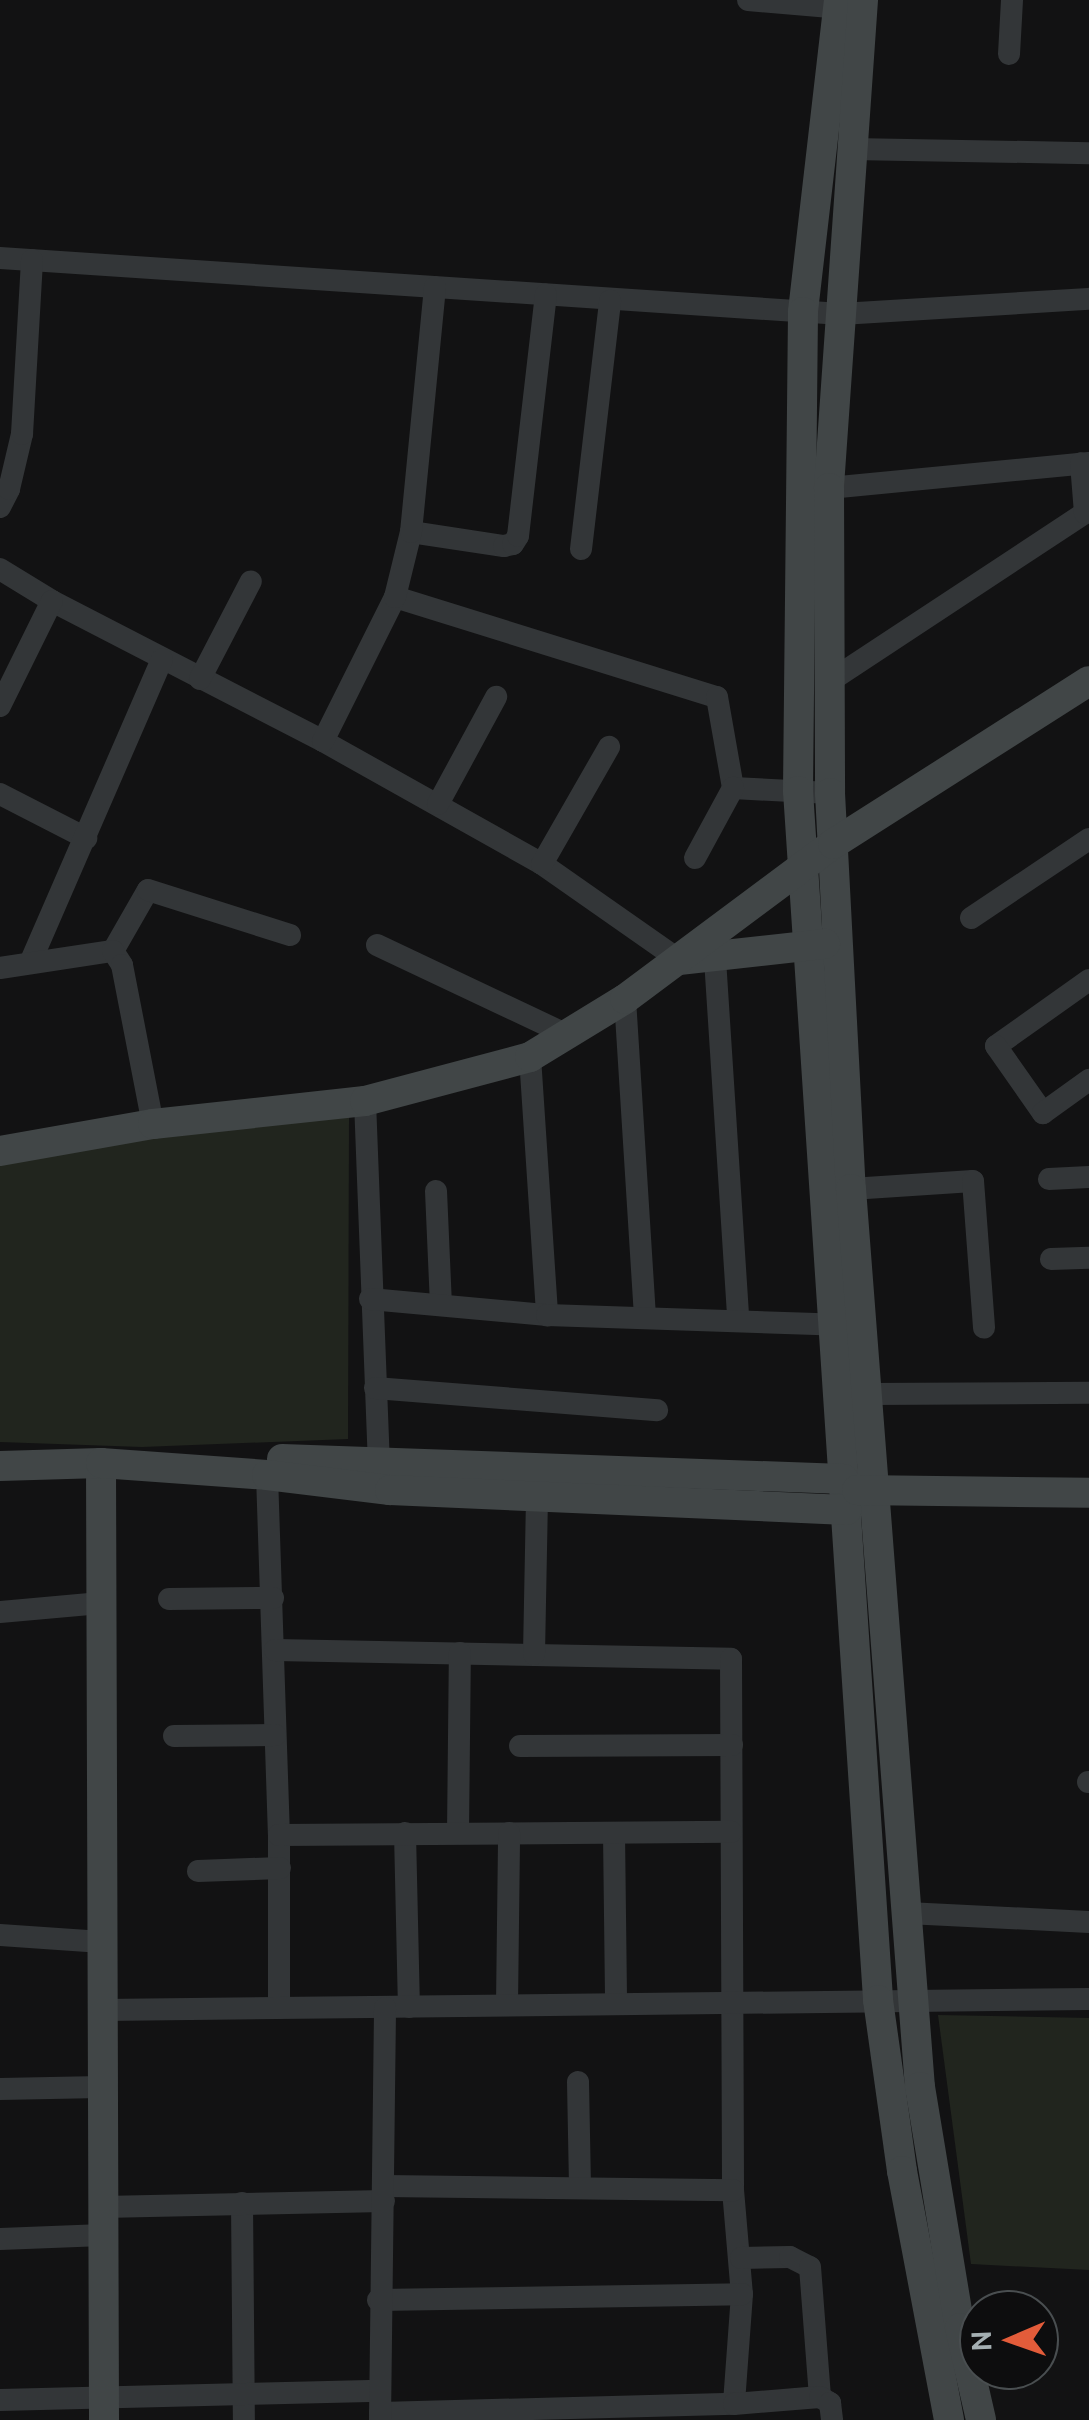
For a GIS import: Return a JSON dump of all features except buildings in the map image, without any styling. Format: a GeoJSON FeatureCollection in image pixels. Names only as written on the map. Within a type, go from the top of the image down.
{"type":"FeatureCollection","features":[{"type":"Feature","properties":{"kind":"street"},"geometry":{"type":"LineString","coordinates":[[748,0],[850,4]]}},
{"type":"Feature","properties":{"kind":"street"},"geometry":{"type":"LineString","coordinates":[[1008,54],[1012,0]]}},
{"type":"Feature","properties":{"kind":"street"},"geometry":{"type":"LineString","coordinates":[[850,4],[852,149],[829,488],[827,683],[850,1189],[852,1492],[878,2000],[902,2171],[949,2420]]}},
{"type":"Feature","properties":{"kind":"street"},"geometry":{"type":"LineString","coordinates":[[850,4],[802,312],[798,791],[806,947],[848,1324],[869,1394],[852,1492],[906,1914],[920,2087],[960,2328],[981,2420]]}},
{"type":"Feature","properties":{"kind":"street"},"geometry":{"type":"LineString","coordinates":[[852,149],[1089,153]]}},
{"type":"Feature","properties":{"kind":"street"},"geometry":{"type":"LineString","coordinates":[[0,258],[840,314],[1089,299]]}},
{"type":"Feature","properties":{"kind":"street"},"geometry":{"type":"LineString","coordinates":[[0,507],[9,489],[22,434],[32,260]]}},
{"type":"Feature","properties":{"kind":"street"},"geometry":{"type":"LineString","coordinates":[[324,741],[396,597],[411,532],[435,287]]}},
{"type":"Feature","properties":{"kind":"street"},"geometry":{"type":"LineString","coordinates":[[411,532],[504,546],[513,544],[518,536],[546,295]]}},
{"type":"Feature","properties":{"kind":"street"},"geometry":{"type":"LineString","coordinates":[[580,550],[610,300]]}},
{"type":"Feature","properties":{"kind":"street"},"geometry":{"type":"LineString","coordinates":[[827,683],[1084,513],[1085,463],[829,488]]}},
{"type":"Feature","properties":{"kind":"street"},"geometry":{"type":"LineString","coordinates":[[0,569],[52,601],[438,804],[542,864],[679,960],[838,943]]}},
{"type":"Feature","properties":{"kind":"street"},"geometry":{"type":"LineString","coordinates":[[200,679],[252,581]]}},
{"type":"Feature","properties":{"kind":"street"},"geometry":{"type":"LineString","coordinates":[[396,597],[717,697],[733,788],[695,858]]}},
{"type":"Feature","properties":{"kind":"street"},"geometry":{"type":"LineString","coordinates":[[0,706],[52,601]]}},
{"type":"Feature","properties":{"kind":"street"},"geometry":{"type":"LineString","coordinates":[[30,963],[162,660]]}},
{"type":"Feature","properties":{"kind":"street"},"geometry":{"type":"LineString","coordinates":[[0,1151],[152,1124],[364,1101],[530,1057],[624,1000],[706,935],[833,844],[1089,681]]}},
{"type":"Feature","properties":{"kind":"street"},"geometry":{"type":"LineString","coordinates":[[438,804],[496,697]]}},
{"type":"Feature","properties":{"kind":"street"},"geometry":{"type":"LineString","coordinates":[[542,864],[609,747]]}},
{"type":"Feature","properties":{"kind":"street"},"geometry":{"type":"LineString","coordinates":[[733,788],[830,793]]}},
{"type":"Feature","properties":{"kind":"street"},"geometry":{"type":"LineString","coordinates":[[0,794],[86,838]]}},
{"type":"Feature","properties":{"kind":"street"},"geometry":{"type":"LineString","coordinates":[[971,918],[1089,839]]}},
{"type":"Feature","properties":{"kind":"street"},"geometry":{"type":"LineString","coordinates":[[113,951],[148,890],[290,935]]}},
{"type":"Feature","properties":{"kind":"street"},"geometry":{"type":"LineString","coordinates":[[377,946],[565,1034]]}},
{"type":"Feature","properties":{"kind":"street"},"geometry":{"type":"LineString","coordinates":[[0,968],[113,951]]}},
{"type":"Feature","properties":{"kind":"street"},"geometry":{"type":"LineString","coordinates":[[113,951],[122,965],[152,1124]]}},
{"type":"Feature","properties":{"kind":"street"},"geometry":{"type":"LineString","coordinates":[[715,958],[738,1319]]}},
{"type":"Feature","properties":{"kind":"street"},"geometry":{"type":"LineString","coordinates":[[1089,980],[996,1046],[1043,1113],[1089,1080]]}},
{"type":"Feature","properties":{"kind":"street"},"geometry":{"type":"LineString","coordinates":[[624,1000],[645,1316]]}},
{"type":"Feature","properties":{"kind":"street"},"geometry":{"type":"LineString","coordinates":[[530,1057],[547,1315]]}},
{"type":"Feature","properties":{"kind":"street"},"geometry":{"type":"LineString","coordinates":[[364,1101],[379,1462]]}},
{"type":"Feature","properties":{"kind":"street"},"geometry":{"type":"LineString","coordinates":[[1049,1178],[1089,1177]]}},
{"type":"Feature","properties":{"kind":"street"},"geometry":{"type":"LineString","coordinates":[[850,1189],[973,1181],[984,1328]]}},
{"type":"Feature","properties":{"kind":"street"},"geometry":{"type":"LineString","coordinates":[[436,1191],[441,1304]]}},
{"type":"Feature","properties":{"kind":"street"},"geometry":{"type":"LineString","coordinates":[[1051,1259],[1089,1258]]}},
{"type":"Feature","properties":{"kind":"street"},"geometry":{"type":"LineString","coordinates":[[370,1299],[547,1315],[848,1324]]}},
{"type":"Feature","properties":{"kind":"street"},"geometry":{"type":"LineString","coordinates":[[375,1388],[657,1410]]}},
{"type":"Feature","properties":{"kind":"street"},"geometry":{"type":"LineString","coordinates":[[869,1394],[1089,1393]]}},
{"type":"Feature","properties":{"kind":"street"},"geometry":{"type":"LineString","coordinates":[[0,1451],[379,1462],[852,1492]]}},
{"type":"Feature","properties":{"kind":"street"},"geometry":{"type":"LineString","coordinates":[[0,1466],[101,1463],[267,1474],[390,1490],[537,1499],[852,1492],[1089,1493]]}},
{"type":"Feature","properties":{"kind":"street"},"geometry":{"type":"LineString","coordinates":[[101,1463],[104,2408]]}},
{"type":"Feature","properties":{"kind":"street"},"geometry":{"type":"LineString","coordinates":[[267,1474],[280,1868],[279,2008]]}},
{"type":"Feature","properties":{"kind":"street"},"geometry":{"type":"LineString","coordinates":[[534,1654],[537,1499]]}},
{"type":"Feature","properties":{"kind":"street"},"geometry":{"type":"LineString","coordinates":[[169,1599],[273,1598]]}},
{"type":"Feature","properties":{"kind":"street"},"geometry":{"type":"LineString","coordinates":[[0,1612],[101,1603]]}},
{"type":"Feature","properties":{"kind":"street"},"geometry":{"type":"LineString","coordinates":[[275,1650],[732,1659],[732,2190],[742,2294],[734,2404]]}},
{"type":"Feature","properties":{"kind":"street"},"geometry":{"type":"LineString","coordinates":[[458,1833],[460,1653]]}},
{"type":"Feature","properties":{"kind":"street"},"geometry":{"type":"LineString","coordinates":[[174,1736],[275,1735]]}},
{"type":"Feature","properties":{"kind":"street"},"geometry":{"type":"LineString","coordinates":[[520,1746],[732,1746]]}},
{"type":"Feature","properties":{"kind":"street"},"geometry":{"type":"LineString","coordinates":[[279,1834],[731,1832]]}},
{"type":"Feature","properties":{"kind":"street"},"geometry":{"type":"LineString","coordinates":[[507,2005],[509,1833]]}},
{"type":"Feature","properties":{"kind":"street"},"geometry":{"type":"LineString","coordinates":[[614,1833],[616,2004]]}},
{"type":"Feature","properties":{"kind":"street"},"geometry":{"type":"LineString","coordinates":[[380,2408],[378,2300],[405,1834]]}},
{"type":"Feature","properties":{"kind":"street"},"geometry":{"type":"LineString","coordinates":[[198,1871],[280,1868]]}},
{"type":"Feature","properties":{"kind":"street"},"geometry":{"type":"LineString","coordinates":[[906,1914],[1089,1922]]}},
{"type":"Feature","properties":{"kind":"street"},"geometry":{"type":"LineString","coordinates":[[0,1935],[102,1942]]}},
{"type":"Feature","properties":{"kind":"street"},"geometry":{"type":"LineString","coordinates":[[102,2010],[1089,1998]]}},
{"type":"Feature","properties":{"kind":"street"},"geometry":{"type":"LineString","coordinates":[[578,2082],[580,2188]]}},
{"type":"Feature","properties":{"kind":"street"},"geometry":{"type":"LineString","coordinates":[[0,2089],[101,2087]]}},
{"type":"Feature","properties":{"kind":"street"},"geometry":{"type":"LineString","coordinates":[[0,2240],[103,2221],[242,2203],[580,2188],[732,2190]]}},
{"type":"Feature","properties":{"kind":"street"},"geometry":{"type":"LineString","coordinates":[[242,2203],[244,2420]]}},
{"type":"Feature","properties":{"kind":"street"},"geometry":{"type":"LineString","coordinates":[[741,2258],[790,2258],[810,2266],[820,2397]]}},
{"type":"Feature","properties":{"kind":"street"},"geometry":{"type":"LineString","coordinates":[[378,2300],[742,2294]]}},
{"type":"Feature","properties":{"kind":"street"},"geometry":{"type":"LineString","coordinates":[[0,2400],[104,2408],[243,2395],[380,2408],[681,2413],[820,2397],[830,2403],[832,2420]]}},
{"type":"Feature","properties":{"kind":"shaded area"},"geometry":{"type":"Polygon","coordinates":[[[349,1115],[348,1439],[142,1447],[0,1442],[0,1162],[113,1142],[349,1115]]]}},
{"type":"Feature","properties":{"kind":"shaded area"},"geometry":{"type":"Polygon","coordinates":[[[938,2015],[1089,2018],[1089,2270],[971,2264],[938,2015]]]}}]}
